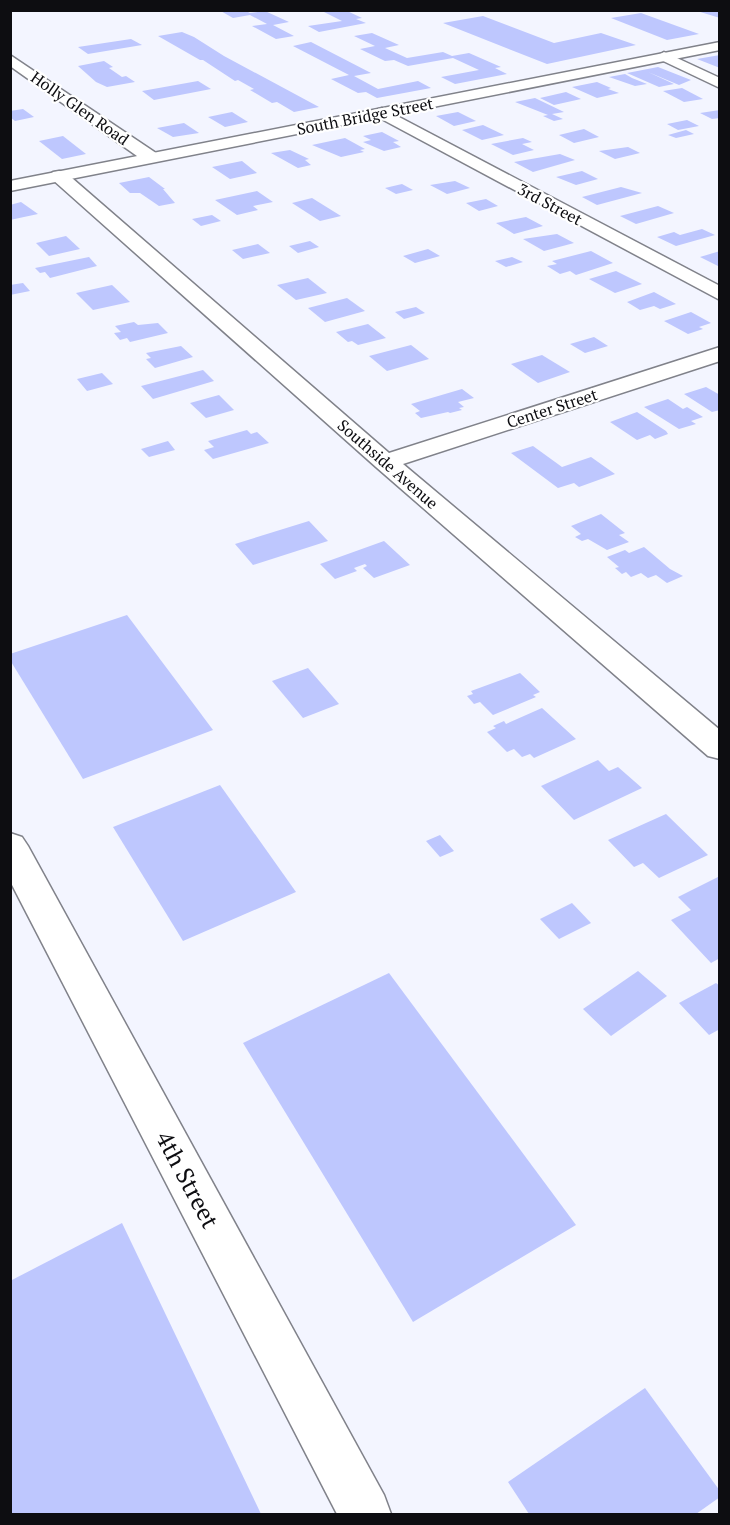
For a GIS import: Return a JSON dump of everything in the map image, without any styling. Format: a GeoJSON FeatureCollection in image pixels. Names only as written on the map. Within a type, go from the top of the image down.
{"type":"FeatureCollection","features":[{"type":"Feature","properties":{"kind":"street","name":"South Bridge Street"},"geometry":{"type":"LineString","coordinates":[[10,186],[720,46]]}},
{"type":"Feature","properties":{"kind":"street"},"geometry":{"type":"LineString","coordinates":[[664,56],[720,84]]}},
{"type":"Feature","properties":{"kind":"street","name":"Holly Glen Road"},"geometry":{"type":"LineString","coordinates":[[10,59],[150,157]]}},
{"type":"Feature","properties":{"kind":"street","name":"3rd Street"},"geometry":{"type":"LineString","coordinates":[[382,112],[720,294]]}},
{"type":"Feature","properties":{"kind":"street","name":"Southside Avenue"},"geometry":{"type":"LineString","coordinates":[[59,176],[385,462],[720,748]]}},
{"type":"Feature","properties":{"kind":"street","name":"Center Street"},"geometry":{"type":"LineString","coordinates":[[385,462],[720,354]]}},
{"type":"Feature","properties":{"kind":"street","name":"4th Street"},"geometry":{"type":"LineString","coordinates":[[10,846],[365,1515]]}},
{"type":"Feature","properties":{"kind":"building"},"geometry":{"type":"Polygon","coordinates":[[[219,10],[244,10],[250,13],[265,11],[289,22],[273,25],[294,36],[276,39],[252,26],[267,24],[250,15],[233,18],[219,10]]]}},
{"type":"Feature","properties":{"kind":"building"},"geometry":{"type":"Polygon","coordinates":[[[320,10],[345,10],[362,18],[356,19],[366,23],[319,32],[308,26],[342,21],[320,10]]]}},
{"type":"Feature","properties":{"kind":"building"},"geometry":{"type":"Polygon","coordinates":[[[720,10],[720,18],[697,11],[720,10]]]}},
{"type":"Feature","properties":{"kind":"building"},"geometry":{"type":"Polygon","coordinates":[[[641,13],[699,34],[667,40],[611,18],[641,13]]]}},
{"type":"Feature","properties":{"kind":"building"},"geometry":{"type":"Polygon","coordinates":[[[483,16],[554,43],[601,33],[636,45],[547,64],[443,23],[483,16]]]}},
{"type":"Feature","properties":{"kind":"building"},"geometry":{"type":"Polygon","coordinates":[[[182,32],[319,107],[294,112],[277,102],[272,103],[250,90],[254,89],[238,80],[235,81],[203,60],[158,36],[182,32]]]}},
{"type":"Feature","properties":{"kind":"building"},"geometry":{"type":"Polygon","coordinates":[[[372,33],[399,45],[385,48],[407,58],[443,52],[452,56],[469,53],[501,67],[495,68],[507,74],[455,84],[441,77],[479,70],[453,58],[408,66],[394,60],[385,61],[360,49],[375,46],[354,36],[372,33]]]}},
{"type":"Feature","properties":{"kind":"building"},"geometry":{"type":"Polygon","coordinates":[[[131,39],[142,45],[88,54],[78,47],[131,39]]]}},
{"type":"Feature","properties":{"kind":"building"},"geometry":{"type":"Polygon","coordinates":[[[311,42],[371,73],[354,76],[378,89],[418,81],[431,88],[377,98],[366,92],[358,93],[331,79],[349,75],[293,46],[311,42]]]}},
{"type":"Feature","properties":{"kind":"building"},"geometry":{"type":"Polygon","coordinates":[[[720,55],[720,68],[697,59],[720,55]]]}},
{"type":"Feature","properties":{"kind":"building"},"geometry":{"type":"Polygon","coordinates":[[[104,61],[113,67],[109,68],[122,77],[126,76],[135,82],[107,87],[96,82],[78,66],[104,61]]]}},
{"type":"Feature","properties":{"kind":"building"},"geometry":{"type":"Polygon","coordinates":[[[658,67],[691,80],[679,85],[648,72],[674,84],[659,87],[627,73],[658,67]]]}},
{"type":"Feature","properties":{"kind":"building"},"geometry":{"type":"Polygon","coordinates":[[[625,74],[647,84],[635,86],[609,77],[625,74]]]}},
{"type":"Feature","properties":{"kind":"building"},"geometry":{"type":"Polygon","coordinates":[[[198,81],[211,89],[154,100],[142,91],[198,81]]]}},
{"type":"Feature","properties":{"kind":"building"},"geometry":{"type":"Polygon","coordinates":[[[597,82],[619,93],[597,98],[572,87],[597,82]]]}},
{"type":"Feature","properties":{"kind":"building"},"geometry":{"type":"Polygon","coordinates":[[[682,88],[703,99],[684,102],[663,91],[682,88]]]}},
{"type":"Feature","properties":{"kind":"building"},"geometry":{"type":"Polygon","coordinates":[[[566,92],[581,99],[554,105],[540,98],[566,92]]]}},
{"type":"Feature","properties":{"kind":"building"},"geometry":{"type":"Polygon","coordinates":[[[535,98],[564,112],[552,114],[563,119],[554,121],[543,116],[548,115],[515,102],[535,98]]]}},
{"type":"Feature","properties":{"kind":"building"},"geometry":{"type":"Polygon","coordinates":[[[23,109],[34,117],[15,121],[10,117],[10,111],[23,109]]]}},
{"type":"Feature","properties":{"kind":"building"},"geometry":{"type":"Polygon","coordinates":[[[720,110],[720,118],[712,119],[700,113],[720,110]]]}},
{"type":"Feature","properties":{"kind":"building"},"geometry":{"type":"Polygon","coordinates":[[[232,112],[248,122],[225,127],[208,117],[232,112]]]}},
{"type":"Feature","properties":{"kind":"building"},"geometry":{"type":"Polygon","coordinates":[[[458,112],[476,121],[454,126],[436,116],[458,112]]]}},
{"type":"Feature","properties":{"kind":"building"},"geometry":{"type":"Polygon","coordinates":[[[687,120],[699,126],[678,130],[667,124],[687,120]]]}},
{"type":"Feature","properties":{"kind":"building"},"geometry":{"type":"Polygon","coordinates":[[[184,123],[199,133],[173,137],[157,128],[184,123]]]}},
{"type":"Feature","properties":{"kind":"building"},"geometry":{"type":"Polygon","coordinates":[[[483,125],[504,135],[482,140],[462,130],[483,125]]]}},
{"type":"Feature","properties":{"kind":"building"},"geometry":{"type":"Polygon","coordinates":[[[584,129],[599,137],[574,143],[559,135],[584,129]]]}},
{"type":"Feature","properties":{"kind":"building"},"geometry":{"type":"Polygon","coordinates":[[[686,130],[694,134],[676,138],[668,135],[686,130]]]}},
{"type":"Feature","properties":{"kind":"building"},"geometry":{"type":"Polygon","coordinates":[[[382,132],[399,141],[393,142],[401,147],[384,151],[363,142],[371,140],[363,136],[382,132]]]}},
{"type":"Feature","properties":{"kind":"building"},"geometry":{"type":"Polygon","coordinates":[[[63,136],[86,154],[62,159],[39,141],[63,136]]]}},
{"type":"Feature","properties":{"kind":"building"},"geometry":{"type":"Polygon","coordinates":[[[345,138],[365,149],[360,150],[364,152],[341,157],[312,145],[345,138]]]}},
{"type":"Feature","properties":{"kind":"building"},"geometry":{"type":"Polygon","coordinates":[[[523,138],[532,142],[522,144],[534,150],[513,155],[491,144],[523,138]]]}},
{"type":"Feature","properties":{"kind":"building"},"geometry":{"type":"Polygon","coordinates":[[[628,147],[640,153],[615,159],[599,151],[628,147]]]}},
{"type":"Feature","properties":{"kind":"building"},"geometry":{"type":"Polygon","coordinates":[[[290,150],[309,159],[305,160],[311,165],[298,168],[271,153],[290,150]]]}},
{"type":"Feature","properties":{"kind":"building"},"geometry":{"type":"Polygon","coordinates":[[[560,154],[575,160],[533,172],[514,162],[560,154]]]}},
{"type":"Feature","properties":{"kind":"building"},"geometry":{"type":"Polygon","coordinates":[[[242,161],[257,173],[230,179],[212,167],[242,161]]]}},
{"type":"Feature","properties":{"kind":"building"},"geometry":{"type":"Polygon","coordinates":[[[582,171],[598,179],[576,185],[556,177],[582,171]]]}},
{"type":"Feature","properties":{"kind":"building"},"geometry":{"type":"Polygon","coordinates":[[[149,177],[165,189],[163,189],[175,203],[159,206],[140,193],[130,193],[119,183],[149,177]]]}},
{"type":"Feature","properties":{"kind":"building"},"geometry":{"type":"Polygon","coordinates":[[[455,181],[470,188],[447,194],[430,185],[455,181]]]}},
{"type":"Feature","properties":{"kind":"building"},"geometry":{"type":"Polygon","coordinates":[[[402,184],[413,190],[396,194],[385,188],[402,184]]]}},
{"type":"Feature","properties":{"kind":"building"},"geometry":{"type":"Polygon","coordinates":[[[621,187],[642,193],[597,205],[582,197],[621,187]]]}},
{"type":"Feature","properties":{"kind":"building"},"geometry":{"type":"Polygon","coordinates":[[[257,191],[273,202],[253,206],[258,210],[237,215],[215,200],[257,191]]]}},
{"type":"Feature","properties":{"kind":"building"},"geometry":{"type":"Polygon","coordinates":[[[312,198],[341,216],[320,221],[292,203],[312,198]]]}},
{"type":"Feature","properties":{"kind":"building"},"geometry":{"type":"Polygon","coordinates":[[[486,199],[498,206],[479,211],[466,203],[486,199]]]}},
{"type":"Feature","properties":{"kind":"building"},"geometry":{"type":"Polygon","coordinates":[[[21,202],[38,214],[10,220],[10,205],[21,202]]]}},
{"type":"Feature","properties":{"kind":"building"},"geometry":{"type":"Polygon","coordinates":[[[658,206],[674,213],[636,224],[620,216],[658,206]]]}},
{"type":"Feature","properties":{"kind":"building"},"geometry":{"type":"Polygon","coordinates":[[[212,215],[221,221],[201,226],[192,219],[212,215]]]}},
{"type":"Feature","properties":{"kind":"building"},"geometry":{"type":"Polygon","coordinates":[[[526,217],[543,226],[514,234],[496,223],[526,217]]]}},
{"type":"Feature","properties":{"kind":"building"},"geometry":{"type":"Polygon","coordinates":[[[702,229],[715,235],[676,246],[657,237],[674,232],[680,235],[702,229]]]}},
{"type":"Feature","properties":{"kind":"building"},"geometry":{"type":"Polygon","coordinates":[[[557,234],[574,243],[544,251],[523,239],[557,234]]]}},
{"type":"Feature","properties":{"kind":"building"},"geometry":{"type":"Polygon","coordinates":[[[66,236],[80,249],[49,256],[36,243],[66,236]]]}},
{"type":"Feature","properties":{"kind":"building"},"geometry":{"type":"Polygon","coordinates":[[[310,241],[319,247],[298,253],[289,246],[310,241]]]}},
{"type":"Feature","properties":{"kind":"building"},"geometry":{"type":"Polygon","coordinates":[[[258,244],[270,253],[243,259],[232,250],[258,244]]]}},
{"type":"Feature","properties":{"kind":"building"},"geometry":{"type":"Polygon","coordinates":[[[428,249],[440,256],[415,263],[403,256],[428,249]]]}},
{"type":"Feature","properties":{"kind":"building"},"geometry":{"type":"Polygon","coordinates":[[[591,251],[613,263],[576,275],[570,271],[560,274],[547,266],[557,264],[552,261],[591,251]]]}},
{"type":"Feature","properties":{"kind":"building"},"geometry":{"type":"Polygon","coordinates":[[[720,251],[718,266],[700,257],[720,251]]]}},
{"type":"Feature","properties":{"kind":"building"},"geometry":{"type":"Polygon","coordinates":[[[89,257],[97,266],[50,278],[45,272],[40,273],[35,268],[89,257]]]}},
{"type":"Feature","properties":{"kind":"building"},"geometry":{"type":"Polygon","coordinates":[[[512,257],[523,262],[506,267],[495,261],[512,257]]]}},
{"type":"Feature","properties":{"kind":"building"},"geometry":{"type":"Polygon","coordinates":[[[616,271],[642,284],[615,293],[589,279],[616,271]]]}},
{"type":"Feature","properties":{"kind":"building"},"geometry":{"type":"Polygon","coordinates":[[[308,278],[327,293],[296,300],[277,285],[308,278]]]}},
{"type":"Feature","properties":{"kind":"building"},"geometry":{"type":"Polygon","coordinates":[[[23,283],[30,291],[10,295],[10,285],[23,283]]]}},
{"type":"Feature","properties":{"kind":"building"},"geometry":{"type":"Polygon","coordinates":[[[112,285],[130,302],[93,310],[76,293],[112,285]]]}},
{"type":"Feature","properties":{"kind":"building"},"geometry":{"type":"Polygon","coordinates":[[[654,292],[676,304],[660,309],[654,306],[640,310],[627,302],[654,292]]]}},
{"type":"Feature","properties":{"kind":"building"},"geometry":{"type":"Polygon","coordinates":[[[347,298],[365,311],[325,322],[308,308],[347,298]]]}},
{"type":"Feature","properties":{"kind":"building"},"geometry":{"type":"Polygon","coordinates":[[[416,307],[425,313],[404,319],[395,312],[416,307]]]}},
{"type":"Feature","properties":{"kind":"building"},"geometry":{"type":"Polygon","coordinates":[[[691,312],[711,323],[699,327],[703,329],[688,334],[664,321],[691,312]]]}},
{"type":"Feature","properties":{"kind":"building"},"geometry":{"type":"Polygon","coordinates":[[[134,322],[138,325],[158,323],[168,333],[130,342],[127,338],[120,340],[114,333],[121,332],[115,326],[134,322]]]}},
{"type":"Feature","properties":{"kind":"building"},"geometry":{"type":"Polygon","coordinates":[[[368,324],[386,338],[358,345],[352,341],[348,342],[336,332],[368,324]]]}},
{"type":"Feature","properties":{"kind":"building"},"geometry":{"type":"Polygon","coordinates":[[[594,337],[608,346],[585,353],[570,344],[594,337]]]}},
{"type":"Feature","properties":{"kind":"building"},"geometry":{"type":"Polygon","coordinates":[[[411,345],[429,359],[387,371],[369,356],[411,345]]]}},
{"type":"Feature","properties":{"kind":"building"},"geometry":{"type":"Polygon","coordinates":[[[181,346],[193,357],[155,368],[146,359],[151,358],[146,353],[181,346]]]}},
{"type":"Feature","properties":{"kind":"building"},"geometry":{"type":"Polygon","coordinates":[[[542,355],[570,372],[538,383],[511,364],[542,355]]]}},
{"type":"Feature","properties":{"kind":"building"},"geometry":{"type":"Polygon","coordinates":[[[203,370],[214,381],[153,399],[141,386],[203,370]]]}},
{"type":"Feature","properties":{"kind":"building"},"geometry":{"type":"Polygon","coordinates":[[[102,373],[113,384],[87,391],[77,379],[102,373]]]}},
{"type":"Feature","properties":{"kind":"building"},"geometry":{"type":"Polygon","coordinates":[[[706,387],[720,395],[720,410],[712,412],[684,394],[706,387]]]}},
{"type":"Feature","properties":{"kind":"building"},"geometry":{"type":"Polygon","coordinates":[[[462,389],[474,398],[458,402],[464,407],[459,408],[462,410],[421,418],[415,413],[420,411],[411,404],[462,389]]]}},
{"type":"Feature","properties":{"kind":"building"},"geometry":{"type":"Polygon","coordinates":[[[219,395],[234,410],[206,418],[190,403],[219,395]]]}},
{"type":"Feature","properties":{"kind":"building"},"geometry":{"type":"Polygon","coordinates":[[[668,399],[683,409],[687,407],[703,417],[691,421],[696,424],[679,429],[644,407],[668,399]]]}},
{"type":"Feature","properties":{"kind":"building"},"geometry":{"type":"Polygon","coordinates":[[[637,412],[668,434],[655,439],[650,435],[637,440],[610,422],[637,412]]]}},
{"type":"Feature","properties":{"kind":"building"},"geometry":{"type":"Polygon","coordinates":[[[247,430],[251,434],[257,432],[269,443],[213,459],[204,450],[214,447],[208,441],[247,430]]]}},
{"type":"Feature","properties":{"kind":"building"},"geometry":{"type":"Polygon","coordinates":[[[168,441],[175,450],[149,457],[141,449],[168,441]]]}},
{"type":"Feature","properties":{"kind":"building"},"geometry":{"type":"Polygon","coordinates":[[[533,446],[562,467],[591,457],[615,474],[579,487],[574,483],[558,488],[511,453],[533,446]]]}},
{"type":"Feature","properties":{"kind":"building"},"geometry":{"type":"Polygon","coordinates":[[[601,514],[625,533],[619,535],[629,542],[607,550],[588,539],[582,541],[575,537],[581,534],[571,526],[601,514]]]}},
{"type":"Feature","properties":{"kind":"building"},"geometry":{"type":"Polygon","coordinates":[[[309,521],[328,541],[253,565],[235,544],[309,521]]]}},
{"type":"Feature","properties":{"kind":"building"},"geometry":{"type":"Polygon","coordinates":[[[384,541],[410,565],[374,578],[363,568],[367,566],[365,564],[354,568],[357,571],[335,579],[320,564],[384,541]]]}},
{"type":"Feature","properties":{"kind":"building"},"geometry":{"type":"Polygon","coordinates":[[[644,547],[670,569],[683,576],[667,583],[656,575],[648,578],[641,573],[631,577],[626,572],[622,574],[615,568],[619,567],[607,557],[625,550],[629,553],[644,547]]]}},
{"type":"Feature","properties":{"kind":"building"},"geometry":{"type":"Polygon","coordinates":[[[127,615],[213,730],[83,779],[10,660],[10,654],[127,615]]]}},
{"type":"Feature","properties":{"kind":"building"},"geometry":{"type":"Polygon","coordinates":[[[308,668],[339,704],[303,718],[272,681],[308,668]]]}},
{"type":"Feature","properties":{"kind":"building"},"geometry":{"type":"Polygon","coordinates":[[[520,673],[540,692],[533,695],[536,697],[493,715],[480,702],[474,704],[467,696],[473,694],[471,691],[520,673]]]}},
{"type":"Feature","properties":{"kind":"building"},"geometry":{"type":"Polygon","coordinates":[[[542,708],[576,739],[534,758],[530,754],[522,757],[514,749],[507,752],[487,732],[504,721],[506,724],[542,708]]]}},
{"type":"Feature","properties":{"kind":"building"},"geometry":{"type":"Polygon","coordinates":[[[598,760],[609,771],[618,767],[642,788],[574,820],[541,786],[598,760]]]}},
{"type":"Feature","properties":{"kind":"building"},"geometry":{"type":"Polygon","coordinates":[[[220,785],[296,892],[183,941],[113,827],[220,785]]]}},
{"type":"Feature","properties":{"kind":"building"},"geometry":{"type":"Polygon","coordinates":[[[666,814],[708,855],[659,878],[643,863],[634,867],[608,840],[666,814]]]}},
{"type":"Feature","properties":{"kind":"building"},"geometry":{"type":"Polygon","coordinates":[[[440,835],[454,851],[440,857],[426,841],[440,835]]]}},
{"type":"Feature","properties":{"kind":"building"},"geometry":{"type":"Polygon","coordinates":[[[720,876],[720,958],[711,963],[671,920],[691,910],[678,897],[720,876]]]}},
{"type":"Feature","properties":{"kind":"building"},"geometry":{"type":"Polygon","coordinates":[[[572,903],[591,923],[559,939],[540,919],[572,903]]]}},
{"type":"Feature","properties":{"kind":"building"},"geometry":{"type":"Polygon","coordinates":[[[638,971],[667,996],[611,1036],[583,1009],[638,971]]]}},
{"type":"Feature","properties":{"kind":"building"},"geometry":{"type":"Polygon","coordinates":[[[389,973],[576,1225],[413,1322],[243,1043],[389,973]]]}},
{"type":"Feature","properties":{"kind":"building"},"geometry":{"type":"Polygon","coordinates":[[[716,983],[720,986],[720,1029],[709,1035],[679,1003],[716,983]]]}},
{"type":"Feature","properties":{"kind":"building"},"geometry":{"type":"Polygon","coordinates":[[[122,1223],[261,1514],[10,1514],[10,1281],[122,1223]]]}},
{"type":"Feature","properties":{"kind":"building"},"geometry":{"type":"Polygon","coordinates":[[[645,1388],[720,1491],[720,1497],[696,1514],[529,1514],[508,1482],[645,1388]]]}}]}
